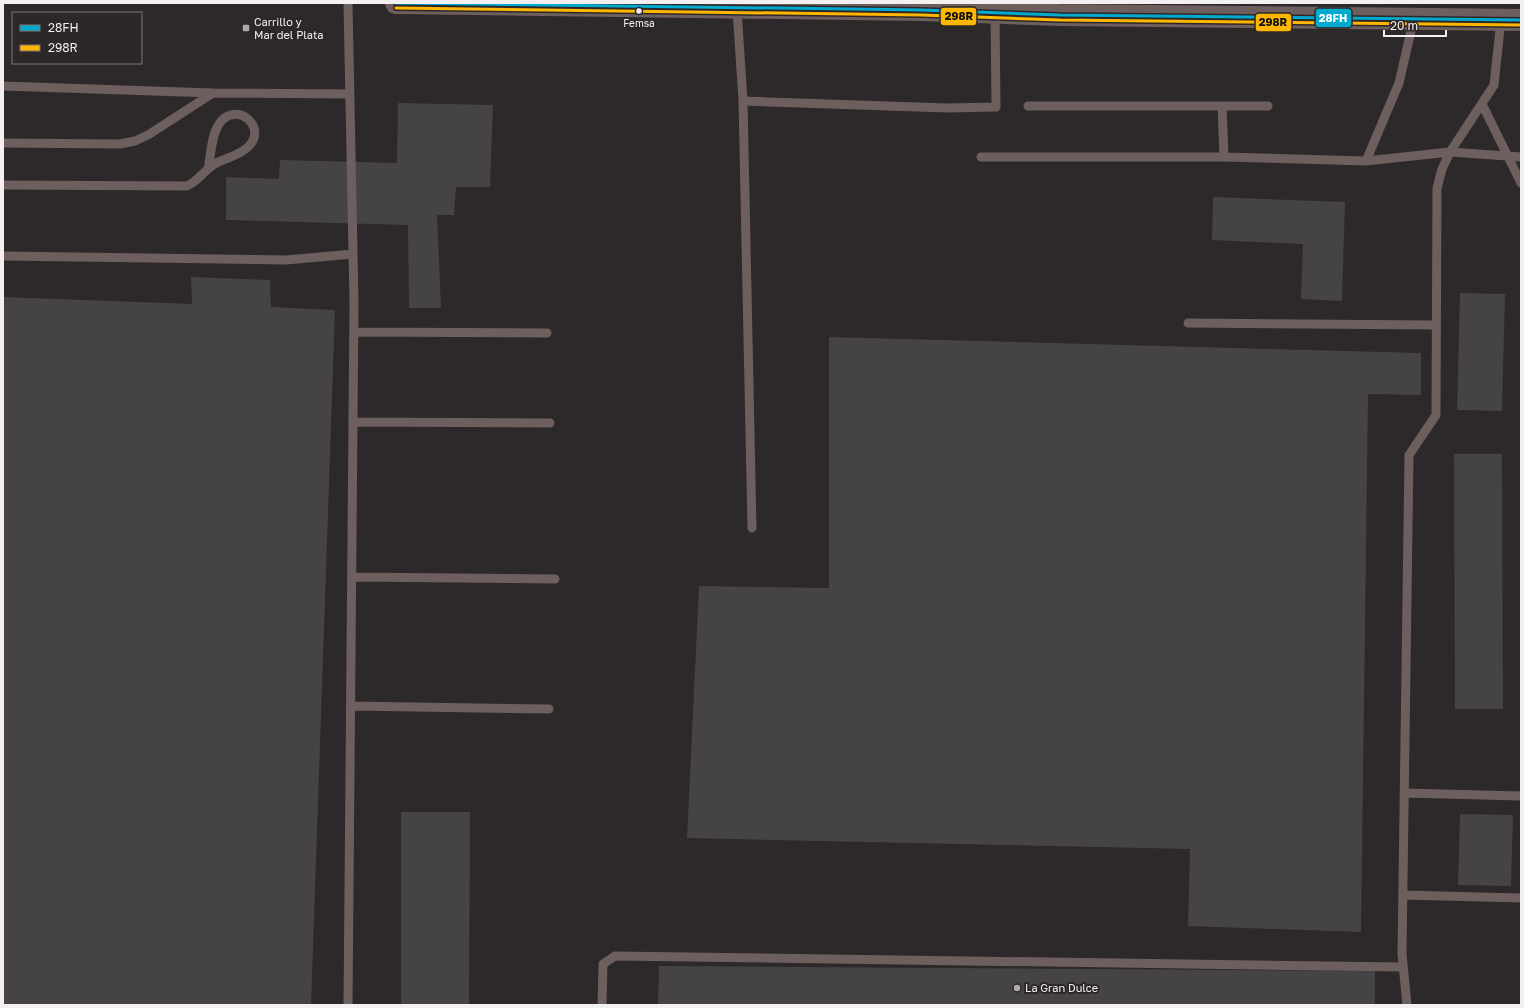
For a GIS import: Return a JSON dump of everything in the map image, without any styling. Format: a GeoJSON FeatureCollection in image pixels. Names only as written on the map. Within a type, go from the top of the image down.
{"type":"FeatureCollection","features":[{"type":"Feature","properties":{"kind":"street"},"geometry":{"type":"LineString","coordinates":[[396,3],[922,10],[1060,15],[1138,12],[1511,20]]}},
{"type":"Feature","properties":{"kind":"lane"},"geometry":{"type":"LineString","coordinates":[[348,3],[354,332],[348,1005]]}},
{"type":"Feature","properties":{"kind":"lane"},"geometry":{"type":"LineString","coordinates":[[737,8],[743,101],[752,528]]}},
{"type":"Feature","properties":{"kind":"lane"},"geometry":{"type":"LineString","coordinates":[[743,101],[947,108],[996,107],[995,13]]}},
{"type":"Feature","properties":{"kind":"lane"},"geometry":{"type":"LineString","coordinates":[[1366,161],[1399,83],[1414,18]]}},
{"type":"Feature","properties":{"kind":"lane"},"geometry":{"type":"LineString","coordinates":[[1407,1005],[1402,954],[1408,455],[1436,415],[1437,188],[1442,169],[1450,152],[1494,85],[1511,20]]}},
{"type":"Feature","properties":{"kind":"lane"},"geometry":{"type":"LineString","coordinates":[[3,86],[213,93],[350,94]]}},
{"type":"Feature","properties":{"kind":"lane"},"geometry":{"type":"LineString","coordinates":[[3,143],[120,144],[135,141],[148,135],[213,93]]}},
{"type":"Feature","properties":{"kind":"lane"},"geometry":{"type":"LineString","coordinates":[[1482,104],[1521,183]]}},
{"type":"Feature","properties":{"kind":"lane"},"geometry":{"type":"LineString","coordinates":[[1028,106],[1268,106]]}},
{"type":"Feature","properties":{"kind":"lane"},"geometry":{"type":"LineString","coordinates":[[1222,106],[1224,157]]}},
{"type":"Feature","properties":{"kind":"lane"},"geometry":{"type":"LineString","coordinates":[[3,185],[187,186],[195,182],[208,168],[248,147],[253,140],[254,129],[252,122],[244,116],[234,114],[226,116],[219,124],[215,133],[208,168]]}},
{"type":"Feature","properties":{"kind":"lane"},"geometry":{"type":"LineString","coordinates":[[981,157],[1224,157],[1366,161],[1450,152],[1521,156]]}},
{"type":"Feature","properties":{"kind":"lane"},"geometry":{"type":"LineString","coordinates":[[3,256],[286,260],[353,254]]}},
{"type":"Feature","properties":{"kind":"lane"},"geometry":{"type":"LineString","coordinates":[[1188,323],[1436,325]]}},
{"type":"Feature","properties":{"kind":"lane"},"geometry":{"type":"LineString","coordinates":[[354,332],[547,333]]}},
{"type":"Feature","properties":{"kind":"lane"},"geometry":{"type":"LineString","coordinates":[[353,422],[550,423]]}},
{"type":"Feature","properties":{"kind":"lane"},"geometry":{"type":"LineString","coordinates":[[352,577],[555,579]]}},
{"type":"Feature","properties":{"kind":"lane"},"geometry":{"type":"LineString","coordinates":[[351,706],[549,709]]}},
{"type":"Feature","properties":{"kind":"lane"},"geometry":{"type":"LineString","coordinates":[[1404,793],[1521,796]]}},
{"type":"Feature","properties":{"kind":"lane"},"geometry":{"type":"LineString","coordinates":[[1403,895],[1521,898]]}},
{"type":"Feature","properties":{"kind":"lane"},"geometry":{"type":"LineString","coordinates":[[602,1005],[603,964],[615,956],[1403,967]]}},
{"type":"Feature","properties":{"kind":"building"},"geometry":{"type":"Polygon","coordinates":[[[398,103],[493,105],[490,187],[456,187],[454,215],[437,215],[441,308],[409,308],[408,225],[226,220],[226,177],[279,179],[280,160],[397,163],[398,103]]]}},
{"type":"Feature","properties":{"kind":"building"},"geometry":{"type":"Polygon","coordinates":[[[1213,197],[1345,202],[1342,301],[1301,299],[1303,244],[1212,240],[1213,197]]]}},
{"type":"Feature","properties":{"kind":"building"},"geometry":{"type":"Polygon","coordinates":[[[191,277],[270,280],[271,307],[335,310],[311,1005],[3,1005],[3,297],[192,304],[191,277]]]}},
{"type":"Feature","properties":{"kind":"building"},"geometry":{"type":"Polygon","coordinates":[[[1460,293],[1505,294],[1502,411],[1457,410],[1460,293]]]}},
{"type":"Feature","properties":{"kind":"building"},"geometry":{"type":"Polygon","coordinates":[[[829,337],[1421,353],[1421,395],[1368,394],[1361,932],[1188,926],[1190,849],[687,838],[699,586],[829,588],[829,337]]]}},
{"type":"Feature","properties":{"kind":"building"},"geometry":{"type":"Polygon","coordinates":[[[1454,454],[1502,454],[1503,709],[1455,709],[1454,454]]]}},
{"type":"Feature","properties":{"kind":"building"},"geometry":{"type":"Polygon","coordinates":[[[401,812],[470,812],[469,1005],[401,1005],[401,812]]]}},
{"type":"Feature","properties":{"kind":"building"},"geometry":{"type":"Polygon","coordinates":[[[1460,814],[1513,815],[1511,886],[1458,885],[1460,814]]]}},
{"type":"Feature","properties":{"kind":"building","name":"La Gran Dulce"},"geometry":{"type":"Polygon","coordinates":[[[659,966],[1375,971],[1375,1005],[658,1005],[659,966]]]}},
{"type":"Feature","properties":{"kind":"transit line","name":"28FH"},"geometry":{"type":"LineString","coordinates":[[396,3],[922,10],[1060,15],[1521,20]]}},
{"type":"Feature","properties":{"kind":"transit line","name":"298R"},"geometry":{"type":"LineString","coordinates":[[396,8],[922,15],[1060,20],[1521,25]]}},
{"type":"Feature","properties":{"kind":"place","name":"Femsa"},"geometry":{"type":"Point","coordinates":[639,11]}},
{"type":"Feature","properties":{"kind":"place","name":"Carrillo y Mar del Plata"},"geometry":{"type":"Point","coordinates":[246,28]}},
{"type":"Feature","properties":{"kind":"place","name":"La Gran Dulce"},"geometry":{"type":"Point","coordinates":[1017,988]}}]}
